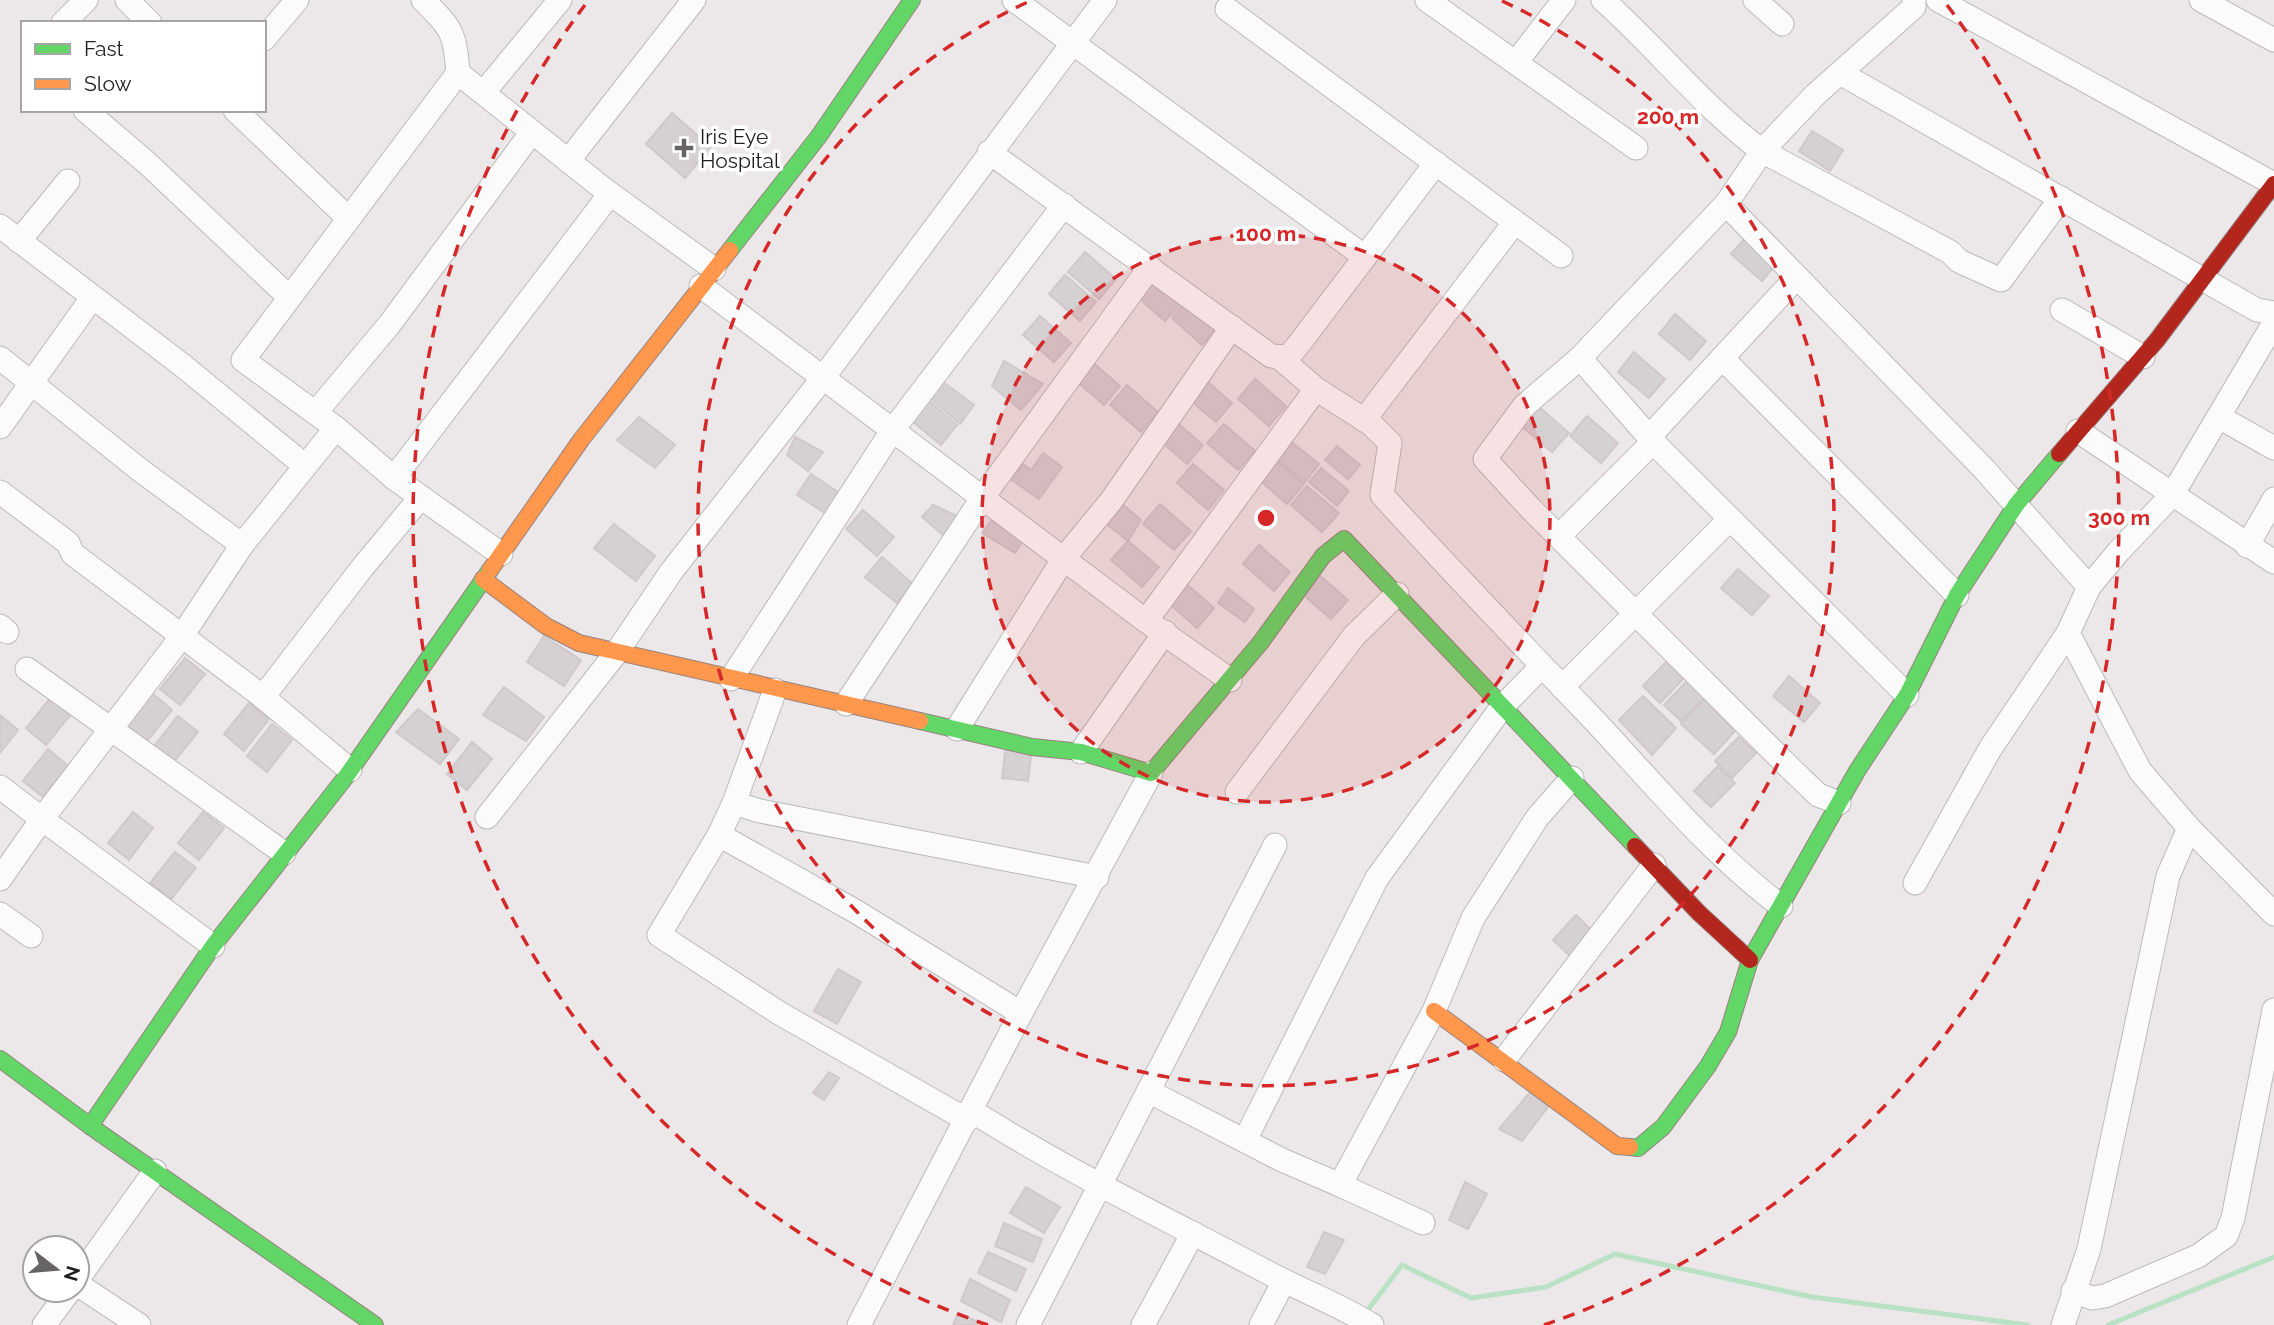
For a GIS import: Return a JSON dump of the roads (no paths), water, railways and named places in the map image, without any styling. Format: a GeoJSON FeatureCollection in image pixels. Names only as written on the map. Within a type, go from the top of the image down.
{"type":"FeatureCollection","features":[{"type":"Feature","properties":{"kind":"street"},"geometry":{"type":"LineString","coordinates":[[127,0],[147,21]]}},
{"type":"Feature","properties":{"kind":"street"},"geometry":{"type":"LineString","coordinates":[[266,37],[297,0]]}},
{"type":"Feature","properties":{"kind":"street"},"geometry":{"type":"LineString","coordinates":[[423,0],[442,19],[455,39],[458,73],[243,360],[316,412],[394,478],[501,554]]}},
{"type":"Feature","properties":{"kind":"street"},"geometry":{"type":"LineString","coordinates":[[484,92],[560,0]]}},
{"type":"Feature","properties":{"kind":"street"},"geometry":{"type":"LineString","coordinates":[[568,161],[694,0]]}},
{"type":"Feature","properties":{"kind":"street"},"geometry":{"type":"LineString","coordinates":[[90,1126],[213,946],[350,770],[581,440],[818,136],[912,0]]}},
{"type":"Feature","properties":{"kind":"street"},"geometry":{"type":"LineString","coordinates":[[1014,0],[1365,257]]}},
{"type":"Feature","properties":{"kind":"street"},"geometry":{"type":"LineString","coordinates":[[487,817],[617,652],[671,572],[822,379],[1105,0]]}},
{"type":"Feature","properties":{"kind":"street"},"geometry":{"type":"LineString","coordinates":[[1427,0],[1517,61],[1636,148]]}},
{"type":"Feature","properties":{"kind":"street"},"geometry":{"type":"LineString","coordinates":[[1517,61],[1563,0]]}},
{"type":"Feature","properties":{"kind":"street"},"geometry":{"type":"LineString","coordinates":[[1603,0],[1683,76],[1731,128],[1762,151],[1950,252],[1959,261],[2001,280],[2061,198]]}},
{"type":"Feature","properties":{"kind":"street"},"geometry":{"type":"LineString","coordinates":[[1755,0],[1782,24]]}},
{"type":"Feature","properties":{"kind":"street"},"geometry":{"type":"LineString","coordinates":[[1839,803],[1818,795],[1635,614],[1485,458],[1524,407],[1580,358],[1726,204],[1762,151],[1840,73],[1914,7],[1914,0]]}},
{"type":"Feature","properties":{"kind":"street"},"geometry":{"type":"LineString","coordinates":[[1434,1011],[1504,1059],[1617,1146],[1638,1147],[1663,1127],[1708,1066],[1728,1032],[1750,960],[1839,803],[1907,695],[1957,595],[2016,505],[2143,357],[2274,184],[1938,0]]}},
{"type":"Feature","properties":{"kind":"street"},"geometry":{"type":"LineString","coordinates":[[2201,0],[2274,40]]}},
{"type":"Feature","properties":{"kind":"street"},"geometry":{"type":"LineString","coordinates":[[1225,3],[1561,256]]}},
{"type":"Feature","properties":{"kind":"street"},"geometry":{"type":"LineString","coordinates":[[458,73],[610,194],[822,379],[1230,680]]}},
{"type":"Feature","properties":{"kind":"street"},"geometry":{"type":"LineString","coordinates":[[1840,73],[2257,310],[2274,313]]}},
{"type":"Feature","properties":{"kind":"street"},"geometry":{"type":"LineString","coordinates":[[87,112],[147,163],[289,297]]}},
{"type":"Feature","properties":{"kind":"street"},"geometry":{"type":"LineString","coordinates":[[237,112],[348,218]]}},
{"type":"Feature","properties":{"kind":"street"},"geometry":{"type":"LineString","coordinates":[[316,412],[389,324],[532,132]]}},
{"type":"Feature","properties":{"kind":"street"},"geometry":{"type":"LineString","coordinates":[[989,152],[1271,356],[1280,358],[1288,357],[1436,163]]}},
{"type":"Feature","properties":{"kind":"street"},"geometry":{"type":"LineString","coordinates":[[19,241],[68,181]]}},
{"type":"Feature","properties":{"kind":"street"},"geometry":{"type":"LineString","coordinates":[[394,478],[610,194]]}},
{"type":"Feature","properties":{"kind":"street"},"geometry":{"type":"LineString","coordinates":[[1726,204],[2016,505],[2089,587]]}},
{"type":"Feature","properties":{"kind":"street"},"geometry":{"type":"LineString","coordinates":[[731,679],[892,431],[1064,205]]}},
{"type":"Feature","properties":{"kind":"street"},"geometry":{"type":"LineString","coordinates":[[1364,420],[1515,222]]}},
{"type":"Feature","properties":{"kind":"street"},"geometry":{"type":"LineString","coordinates":[[0,226],[182,365],[304,466]]}},
{"type":"Feature","properties":{"kind":"street"},"geometry":{"type":"LineString","coordinates":[[846,704],[983,497],[1150,267]]}},
{"type":"Feature","properties":{"kind":"street"},"geometry":{"type":"LineString","coordinates":[[1559,536],[1652,438],[1797,277]]}},
{"type":"Feature","properties":{"kind":"street"},"geometry":{"type":"LineString","coordinates":[[0,427],[92,298]]}},
{"type":"Feature","properties":{"kind":"street"},"geometry":{"type":"LineString","coordinates":[[2062,310],[2143,357]]}},
{"type":"Feature","properties":{"kind":"street"},"geometry":{"type":"LineString","coordinates":[[1915,883],[1990,749],[2068,633],[2089,587],[2172,495],[2274,323]]}},
{"type":"Feature","properties":{"kind":"street"},"geometry":{"type":"LineString","coordinates":[[957,729],[1064,558],[1111,501],[1232,327]]}},
{"type":"Feature","properties":{"kind":"street"},"geometry":{"type":"LineString","coordinates":[[0,358],[140,470],[242,545]]}},
{"type":"Feature","properties":{"kind":"street"},"geometry":{"type":"LineString","coordinates":[[1280,358],[1316,389],[1364,420],[1390,443],[1382,495],[1478,602],[1722,854],[1755,886],[1781,906]]}},
{"type":"Feature","properties":{"kind":"street"},"geometry":{"type":"LineString","coordinates":[[1580,358],[1730,519],[1907,695]]}},
{"type":"Feature","properties":{"kind":"street"},"geometry":{"type":"LineString","coordinates":[[1722,358],[1957,595]]}},
{"type":"Feature","properties":{"kind":"street"},"geometry":{"type":"LineString","coordinates":[[1081,752],[1155,626],[1316,389]]}},
{"type":"Feature","properties":{"kind":"street"},"geometry":{"type":"LineString","coordinates":[[2219,417],[2274,448]]}},
{"type":"Feature","properties":{"kind":"street"},"geometry":{"type":"LineString","coordinates":[[0,879],[42,819],[182,636],[242,545],[336,428]]}},
{"type":"Feature","properties":{"kind":"street"},"geometry":{"type":"LineString","coordinates":[[2078,431],[2274,562]]}},
{"type":"Feature","properties":{"kind":"street"},"geometry":{"type":"LineString","coordinates":[[0,492],[68,543],[73,554],[263,697],[350,770]]}},
{"type":"Feature","properties":{"kind":"street"},"geometry":{"type":"LineString","coordinates":[[263,697],[362,568],[421,498]]}},
{"type":"Feature","properties":{"kind":"street"},"geometry":{"type":"LineString","coordinates":[[2247,546],[2274,499]]}},
{"type":"Feature","properties":{"kind":"street"},"geometry":{"type":"LineString","coordinates":[[1562,687],[1730,519]]}},
{"type":"Feature","properties":{"kind":"street"},"geometry":{"type":"LineString","coordinates":[[859,1325],[1021,1013],[1151,773],[1230,680],[1323,556],[1343,539],[1654,865],[1750,960]]}},
{"type":"Feature","properties":{"kind":"street"},"geometry":{"type":"LineString","coordinates":[[483,579],[568,641],[591,650],[617,652],[1031,747],[1081,752],[1151,773]]}},
{"type":"Feature","properties":{"kind":"street"},"geometry":{"type":"LineString","coordinates":[[1237,792],[1354,636],[1397,594]]}},
{"type":"Feature","properties":{"kind":"street"},"geometry":{"type":"LineString","coordinates":[[2068,633],[2140,771],[2189,828],[2274,914]]}},
{"type":"Feature","properties":{"kind":"street"},"geometry":{"type":"LineString","coordinates":[[1245,1140],[1377,878],[1502,707],[1542,666]]}},
{"type":"Feature","properties":{"kind":"street"},"geometry":{"type":"LineString","coordinates":[[27,668],[110,731],[284,853]]}},
{"type":"Feature","properties":{"kind":"street"},"geometry":{"type":"LineString","coordinates":[[775,690],[734,803],[719,835],[659,935],[779,1013],[1284,1281],[1339,1304],[1372,1325]]}},
{"type":"Feature","properties":{"kind":"street"},"geometry":{"type":"LineString","coordinates":[[1340,1185],[1434,1011],[1473,918],[1537,818],[1572,778]]}},
{"type":"Feature","properties":{"kind":"street"},"geometry":{"type":"LineString","coordinates":[[0,787],[213,946]]}},
{"type":"Feature","properties":{"kind":"street"},"geometry":{"type":"LineString","coordinates":[[734,803],[760,811],[1097,877]]}},
{"type":"Feature","properties":{"kind":"street"},"geometry":{"type":"LineString","coordinates":[[2063,1325],[2089,1249],[2168,876],[2189,828]]}},
{"type":"Feature","properties":{"kind":"street"},"geometry":{"type":"LineString","coordinates":[[719,835],[855,911],[1021,1013]]}},
{"type":"Feature","properties":{"kind":"street"},"geometry":{"type":"LineString","coordinates":[[1028,1325],[1275,845]]}},
{"type":"Feature","properties":{"kind":"street"},"geometry":{"type":"LineString","coordinates":[[1504,1059],[1654,865]]}},
{"type":"Feature","properties":{"kind":"street"},"geometry":{"type":"LineString","coordinates":[[0,914],[31,936]]}},
{"type":"Feature","properties":{"kind":"street"},"geometry":{"type":"LineString","coordinates":[[2073,1291],[2092,1298],[2122,1290],[2198,1256],[2226,1236],[2233,1219],[2274,1010]]}},
{"type":"Feature","properties":{"kind":"street"},"geometry":{"type":"LineString","coordinates":[[0,1059],[90,1126],[375,1325]]}},
{"type":"Feature","properties":{"kind":"street"},"geometry":{"type":"LineString","coordinates":[[1150,1092],[1245,1140],[1423,1223]]}},
{"type":"Feature","properties":{"kind":"street"},"geometry":{"type":"LineString","coordinates":[[91,1262],[155,1171]]}},
{"type":"Feature","properties":{"kind":"street"},"geometry":{"type":"LineString","coordinates":[[1143,1325],[1193,1233]]}},
{"type":"Feature","properties":{"kind":"street"},"geometry":{"type":"LineString","coordinates":[[1261,1325],[1284,1281]]}},
{"type":"Feature","properties":{"kind":"street"},"geometry":{"type":"LineString","coordinates":[[91,1292],[139,1325]]}},
{"type":"Feature","properties":{"kind":"street"},"geometry":{"type":"LineString","coordinates":[[44,1325],[60,1304]]}},
{"type":"Feature","properties":{"kind":"waterway"},"geometry":{"type":"LineString","coordinates":[[1364,1315],[1402,1265],[1471,1298],[1546,1287],[1615,1254],[1812,1297],[2028,1325]]}},
{"type":"Feature","properties":{"kind":"waterway"},"geometry":{"type":"LineString","coordinates":[[2108,1325],[2274,1257]]}},
{"type":"Feature","properties":{"kind":"place","name":"Iris Eye Hospital"},"geometry":{"type":"Point","coordinates":[684,148]}}]}
